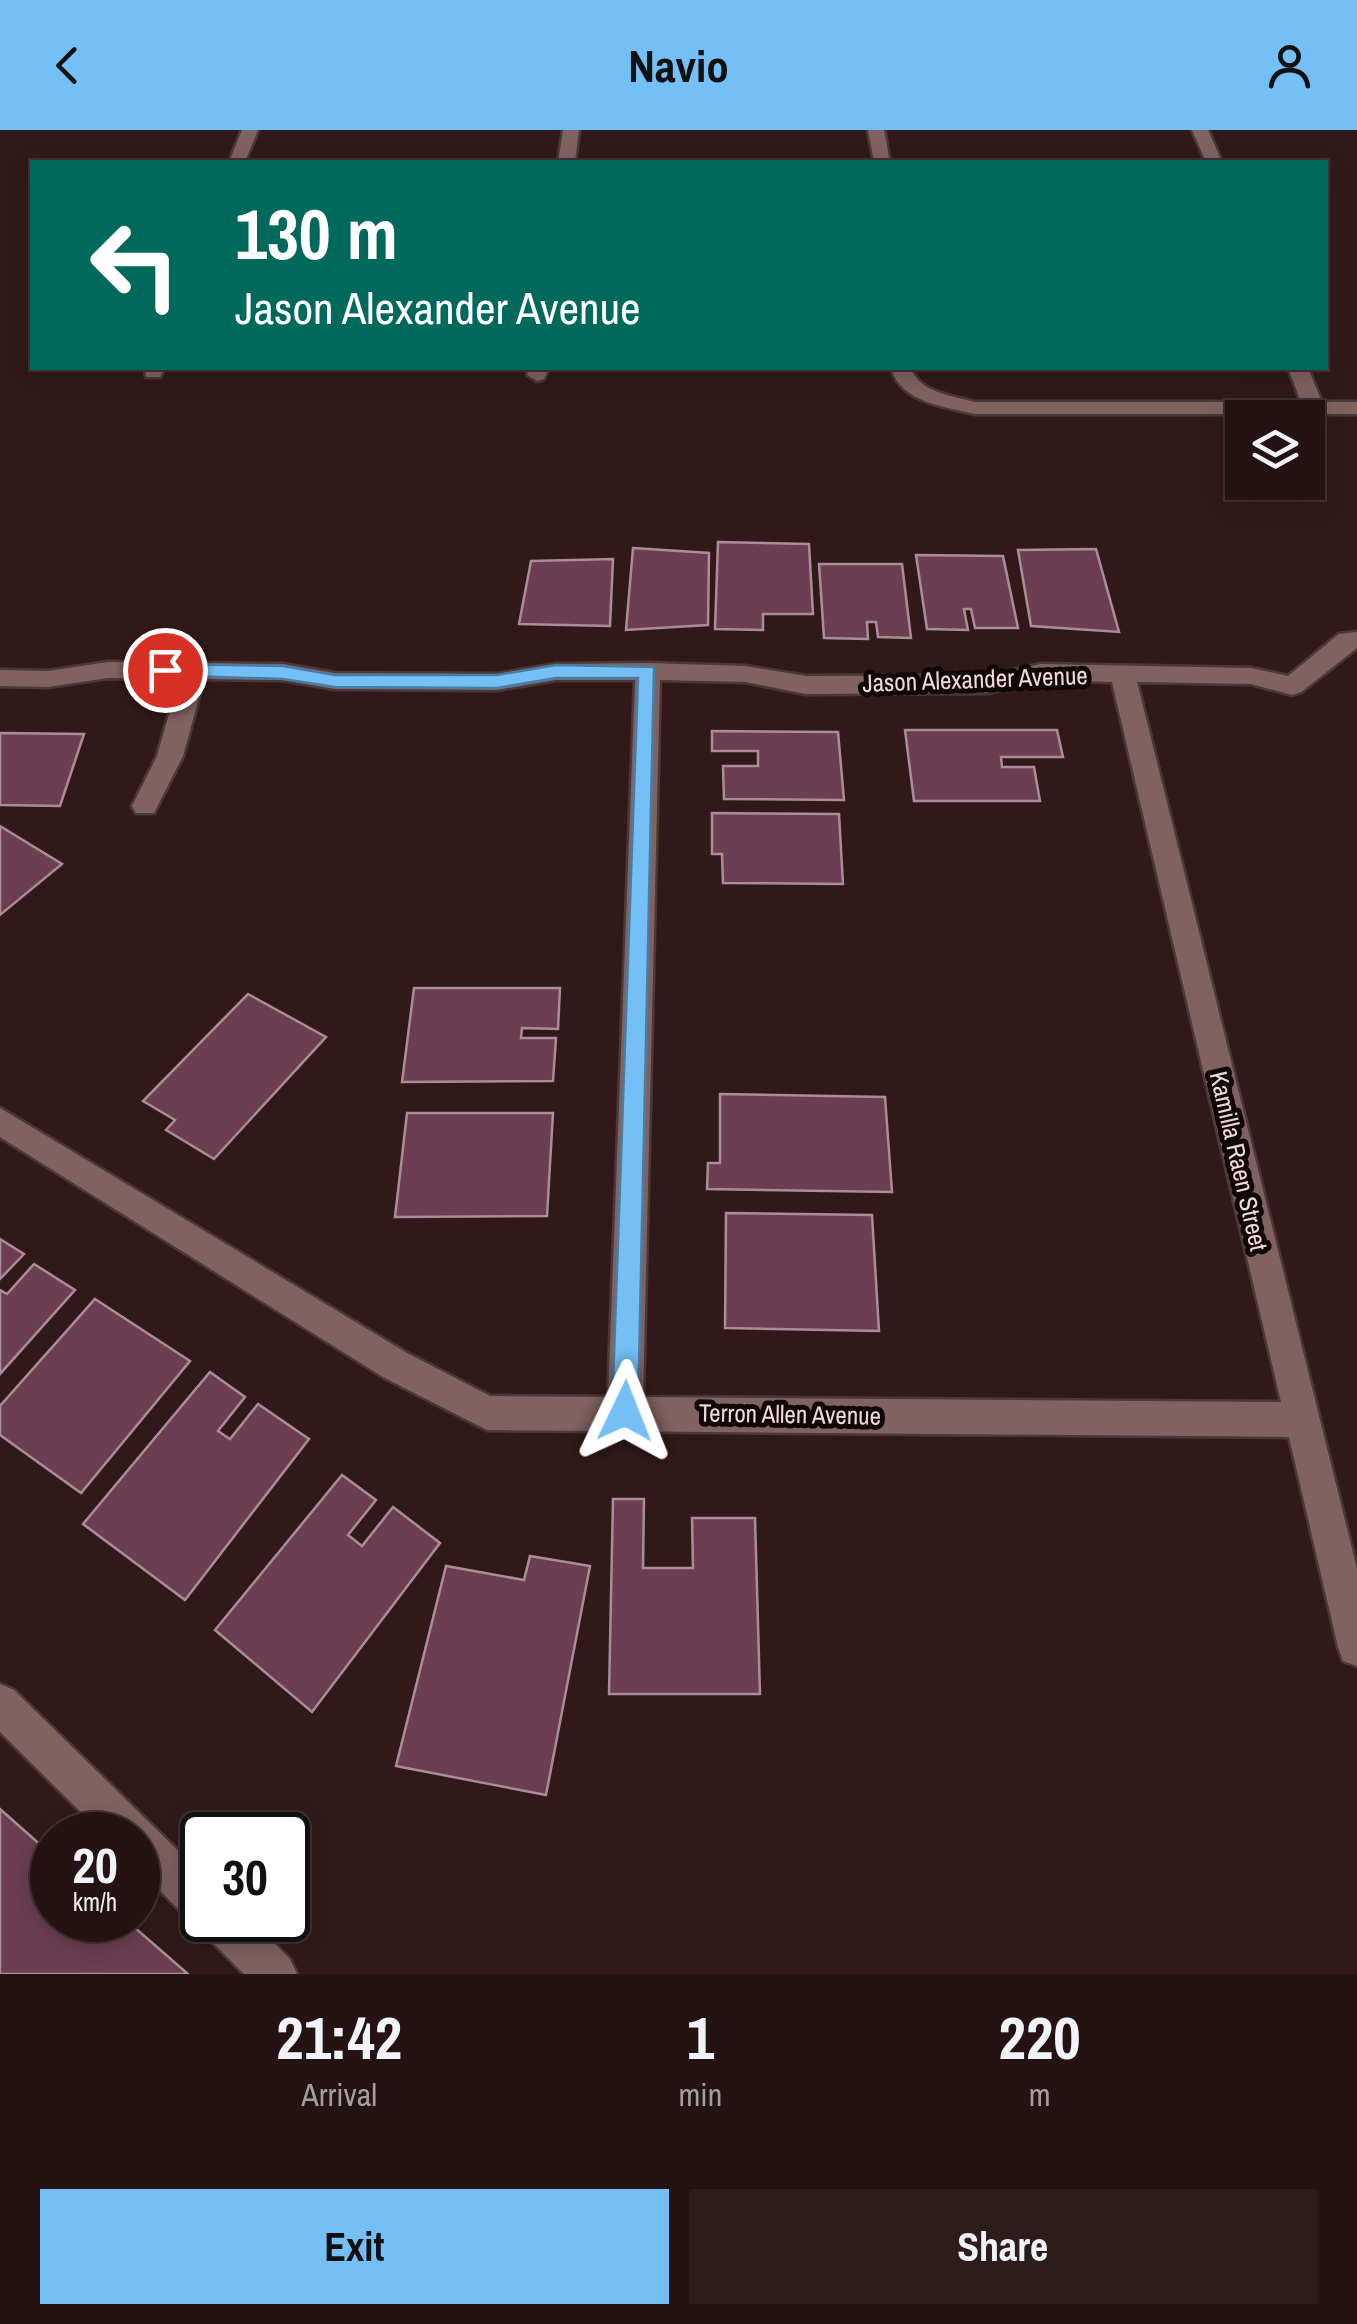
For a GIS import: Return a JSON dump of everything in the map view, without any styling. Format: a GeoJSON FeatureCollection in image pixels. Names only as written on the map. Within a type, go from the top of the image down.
{"type":"FeatureCollection","features":[{"type":"Feature","properties":{"kind":"street"},"geometry":{"type":"LineString","coordinates":[[238,160],[250,130]]}},
{"type":"Feature","properties":{"kind":"street"},"geometry":{"type":"LineString","coordinates":[[567,160],[572,130]]}},
{"type":"Feature","properties":{"kind":"street"},"geometry":{"type":"LineString","coordinates":[[876,130],[882,160]]}},
{"type":"Feature","properties":{"kind":"street"},"geometry":{"type":"LineString","coordinates":[[1200,130],[1213,160]]}},
{"type":"Feature","properties":{"kind":"street"},"geometry":{"type":"LineString","coordinates":[[901,370],[904,379],[932,397],[975,408],[1225,408]]}},
{"type":"Feature","properties":{"kind":"street"},"geometry":{"type":"LineString","coordinates":[[1299,370],[1311,400]]}},
{"type":"Feature","properties":{"kind":"street"},"geometry":{"type":"LineString","coordinates":[[1325,408],[1357,408]]}},
{"type":"Feature","properties":{"kind":"street","name":"Jason Alexander Avenue"},"geometry":{"type":"LineString","coordinates":[[0,678],[48,679],[108,670],[194,670],[283,672],[335,681],[497,682],[556,672],[648,671],[745,674],[806,685],[988,684],[1041,672],[1252,676],[1292,686],[1348,640],[1357,640]]}},
{"type":"Feature","properties":{"kind":"street"},"geometry":{"type":"LineString","coordinates":[[145,806],[170,756],[194,670]]}},
{"type":"Feature","properties":{"kind":"street"},"geometry":{"type":"LineString","coordinates":[[625,1411],[648,671]]}},
{"type":"Feature","properties":{"kind":"street","name":"Kamilla Raen Street"},"geometry":{"type":"LineString","coordinates":[[1123,675],[1357,1646]]}},
{"type":"Feature","properties":{"kind":"street","name":"Terron Allen Avenue"},"geometry":{"type":"LineString","coordinates":[[0,1122],[396,1365],[487,1412],[1301,1420]]}},
{"type":"Feature","properties":{"kind":"street"},"geometry":{"type":"LineString","coordinates":[[0,1704],[110,1812]]}},
{"type":"Feature","properties":{"kind":"street"},"geometry":{"type":"LineString","coordinates":[[160,1862],[180,1881]]}},
{"type":"Feature","properties":{"kind":"street"},"geometry":{"type":"LineString","coordinates":[[242,1942],[275,1974]]}},
{"type":"Feature","properties":{"kind":"building"},"geometry":{"type":"Polygon","coordinates":[[[718,542],[809,544],[813,614],[763,614],[763,630],[715,629],[718,542]]]}},
{"type":"Feature","properties":{"kind":"building"},"geometry":{"type":"Polygon","coordinates":[[[633,548],[709,553],[708,625],[626,630],[633,548]]]}},
{"type":"Feature","properties":{"kind":"building"},"geometry":{"type":"Polygon","coordinates":[[[1096,549],[1119,632],[1031,626],[1018,550],[1096,549]]]}},
{"type":"Feature","properties":{"kind":"building"},"geometry":{"type":"Polygon","coordinates":[[[916,555],[1003,556],[1018,628],[975,628],[971,609],[964,609],[968,630],[927,629],[916,555]]]}},
{"type":"Feature","properties":{"kind":"building"},"geometry":{"type":"Polygon","coordinates":[[[613,559],[610,626],[519,624],[531,561],[613,559]]]}},
{"type":"Feature","properties":{"kind":"building"},"geometry":{"type":"Polygon","coordinates":[[[819,564],[902,564],[911,638],[878,637],[876,622],[867,622],[868,639],[824,638],[819,564]]]}},
{"type":"Feature","properties":{"kind":"building"},"geometry":{"type":"Polygon","coordinates":[[[905,730],[1057,730],[1063,757],[1001,757],[1002,767],[1034,767],[1040,801],[914,801],[905,730]]]}},
{"type":"Feature","properties":{"kind":"building"},"geometry":{"type":"Polygon","coordinates":[[[712,731],[838,732],[844,800],[724,799],[723,766],[758,766],[758,751],[712,751],[712,731]]]}},
{"type":"Feature","properties":{"kind":"building"},"geometry":{"type":"Polygon","coordinates":[[[0,733],[84,734],[60,806],[0,805],[0,733]]]}},
{"type":"Feature","properties":{"kind":"building"},"geometry":{"type":"Polygon","coordinates":[[[712,813],[839,814],[843,884],[723,883],[722,854],[712,854],[712,813]]]}},
{"type":"Feature","properties":{"kind":"building"},"geometry":{"type":"Polygon","coordinates":[[[0,826],[62,864],[0,915],[0,826]]]}},
{"type":"Feature","properties":{"kind":"building"},"geometry":{"type":"Polygon","coordinates":[[[414,988],[560,988],[558,1029],[522,1028],[521,1038],[556,1038],[553,1081],[402,1082],[414,988]]]}},
{"type":"Feature","properties":{"kind":"building"},"geometry":{"type":"Polygon","coordinates":[[[248,994],[326,1037],[214,1159],[166,1130],[175,1120],[143,1101],[248,994]]]}},
{"type":"Feature","properties":{"kind":"building"},"geometry":{"type":"Polygon","coordinates":[[[720,1094],[885,1097],[892,1192],[707,1189],[708,1163],[720,1163],[720,1094]]]}},
{"type":"Feature","properties":{"kind":"building"},"geometry":{"type":"Polygon","coordinates":[[[407,1113],[553,1113],[547,1216],[395,1217],[407,1113]]]}},
{"type":"Feature","properties":{"kind":"building"},"geometry":{"type":"Polygon","coordinates":[[[726,1213],[872,1215],[879,1331],[725,1328],[726,1213]]]}},
{"type":"Feature","properties":{"kind":"building"},"geometry":{"type":"Polygon","coordinates":[[[0,1239],[24,1254],[0,1279],[0,1239]]]}},
{"type":"Feature","properties":{"kind":"building"},"geometry":{"type":"Polygon","coordinates":[[[34,1264],[75,1290],[0,1374],[0,1290],[7,1294],[34,1264]]]}},
{"type":"Feature","properties":{"kind":"building"},"geometry":{"type":"Polygon","coordinates":[[[95,1299],[190,1361],[81,1493],[0,1435],[0,1406],[95,1299]]]}},
{"type":"Feature","properties":{"kind":"building"},"geometry":{"type":"Polygon","coordinates":[[[210,1372],[245,1397],[218,1431],[230,1439],[258,1404],[309,1439],[185,1600],[83,1524],[210,1372]]]}},
{"type":"Feature","properties":{"kind":"building"},"geometry":{"type":"Polygon","coordinates":[[[342,1475],[376,1500],[348,1535],[362,1546],[393,1507],[440,1543],[312,1712],[215,1630],[342,1475]]]}},
{"type":"Feature","properties":{"kind":"building"},"geometry":{"type":"Polygon","coordinates":[[[613,1499],[644,1499],[643,1568],[693,1568],[692,1518],[755,1518],[760,1694],[609,1694],[613,1499]]]}},
{"type":"Feature","properties":{"kind":"building"},"geometry":{"type":"Polygon","coordinates":[[[530,1556],[590,1566],[546,1795],[396,1766],[446,1566],[524,1580],[530,1556]]]}},
{"type":"Feature","properties":{"kind":"building"},"geometry":{"type":"Polygon","coordinates":[[[0,1809],[30,1836],[30,1942],[151,1942],[188,1974],[0,1974],[0,1809]]]}},
{"type":"Feature","properties":{"kind":"route"},"geometry":{"type":"LineString","coordinates":[[165,670],[283,672],[335,681],[465,682],[497,682],[556,672],[648,671],[625,1411]]}}]}
